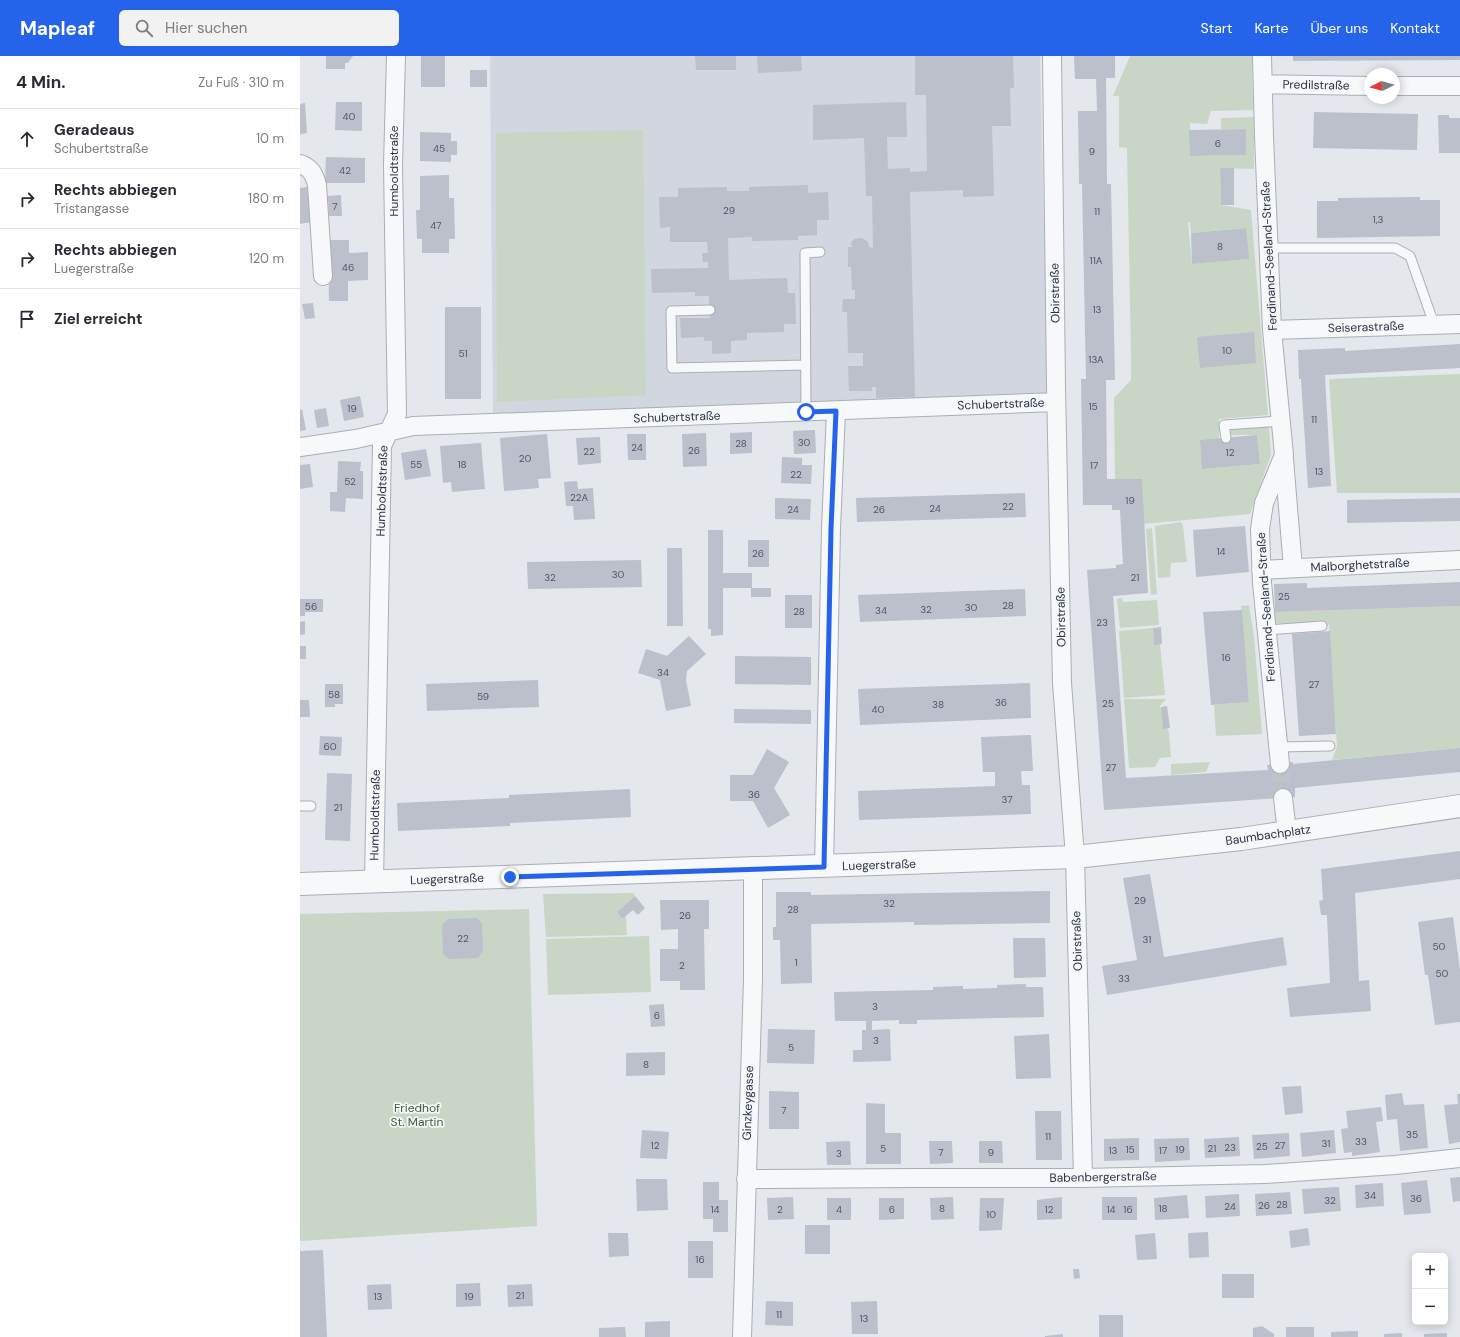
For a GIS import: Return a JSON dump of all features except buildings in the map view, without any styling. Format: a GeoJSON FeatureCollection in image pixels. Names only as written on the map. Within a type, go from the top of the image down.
{"type":"FeatureCollection","features":[{"type":"Feature","properties":{"kind":"street","name":"Humboldtstraße"},"geometry":{"type":"LineString","coordinates":[[374,882],[382,446],[397,414],[393,164],[396,56]]}},
{"type":"Feature","properties":{"kind":"street","name":"Obirstraße"},"geometry":{"type":"LineString","coordinates":[[1052,56],[1056,402],[1062,683],[1074,857],[1083,1178]]}},
{"type":"Feature","properties":{"kind":"street","name":"Ferdinand-Seeland-Straße"},"geometry":{"type":"LineString","coordinates":[[1262,56],[1272,330],[1293,568]]}},
{"type":"Feature","properties":{"kind":"street","name":"Predilstraße"},"geometry":{"type":"LineString","coordinates":[[1262,84],[1364,86]]}},
{"type":"Feature","properties":{"kind":"street"},"geometry":{"type":"LineString","coordinates":[[1400,86],[1460,86]]}},
{"type":"Feature","properties":{"kind":"street"},"geometry":{"type":"LineString","coordinates":[[300,164],[311,171],[317,186],[323,276]]}},
{"type":"Feature","properties":{"kind":"street","name":"Seiserastraße"},"geometry":{"type":"LineString","coordinates":[[1272,330],[1460,324]]}},
{"type":"Feature","properties":{"kind":"street","name":"Schubertstraße"},"geometry":{"type":"LineString","coordinates":[[300,447],[356,439],[413,426],[1056,402]]}},
{"type":"Feature","properties":{"kind":"street"},"geometry":{"type":"LineString","coordinates":[[824,867],[831,536],[836,411]]}},
{"type":"Feature","properties":{"kind":"street","name":"Ferdinand-Seeland-Straße"},"geometry":{"type":"LineString","coordinates":[[1279,756],[1261,570],[1260,528],[1261,513],[1264,503],[1284,455]]}},
{"type":"Feature","properties":{"kind":"street","name":"Malborghetstraße"},"geometry":{"type":"LineString","coordinates":[[1261,570],[1460,560]]}},
{"type":"Feature","properties":{"kind":"street"},"geometry":{"type":"LineString","coordinates":[[1283,798],[1287,832]]}},
{"type":"Feature","properties":{"kind":"street","name":"Baumbachplatz"},"geometry":{"type":"LineString","coordinates":[[1074,857],[1241,839],[1460,806]]}},
{"type":"Feature","properties":{"kind":"street","name":"Luegerstraße"},"geometry":{"type":"LineString","coordinates":[[300,884],[824,867],[1074,857]]}},
{"type":"Feature","properties":{"kind":"street","name":"Ginzkeygasse"},"geometry":{"type":"LineString","coordinates":[[742,1337],[753,980],[753,869]]}},
{"type":"Feature","properties":{"kind":"street","name":"Babenbergerstraße"},"geometry":{"type":"LineString","coordinates":[[746,1179],[1083,1178],[1265,1174],[1395,1165],[1460,1158]]}},
{"type":"Feature","properties":{"kind":"lane"},"geometry":{"type":"LineString","coordinates":[[1269,248],[1395,248],[1410,256],[1434,324]]}},
{"type":"Feature","properties":{"kind":"lane"},"geometry":{"type":"LineString","coordinates":[[806,412],[805,253],[820,252]]}},
{"type":"Feature","properties":{"kind":"lane"},"geometry":{"type":"LineString","coordinates":[[710,310],[671,311],[672,368],[806,365]]}},
{"type":"Feature","properties":{"kind":"lane"},"geometry":{"type":"LineString","coordinates":[[1226,438],[1224,425],[1281,421]]}},
{"type":"Feature","properties":{"kind":"lane"},"geometry":{"type":"LineString","coordinates":[[1266,630],[1322,626]]}},
{"type":"Feature","properties":{"kind":"lane"},"geometry":{"type":"LineString","coordinates":[[1279,756],[1330,746]]}},
{"type":"Feature","properties":{"kind":"lane"},"geometry":{"type":"LineString","coordinates":[[300,806],[311,806]]}},
{"type":"Feature","properties":{"kind":"shaded area"},"geometry":{"type":"Polygon","coordinates":[[[490,56],[1040,56],[1048,395],[493,418],[490,56]]]}},
{"type":"Feature","properties":{"kind":"green space"},"geometry":{"type":"Polygon","coordinates":[[[1130,56],[1252,56],[1253,110],[1211,111],[1207,124],[1190,123],[1190,156],[1246,155],[1246,129],[1221,129],[1221,118],[1254,117],[1254,169],[1220,168],[1221,205],[1251,210],[1268,415],[1219,419],[1219,439],[1200,441],[1203,469],[1260,464],[1257,435],[1230,435],[1231,429],[1269,427],[1271,455],[1250,514],[1143,524],[1142,479],[1115,479],[1114,398],[1131,380],[1131,357],[1127,148],[1119,147],[1119,96],[1113,96],[1130,56]],[[1188,222],[1192,264],[1246,259],[1243,228],[1191,233],[1190,222],[1188,222]]]}},
{"type":"Feature","properties":{"kind":"green space"},"geometry":{"type":"Polygon","coordinates":[[[643,130],[646,395],[497,402],[496,133],[643,130]]]}},
{"type":"Feature","properties":{"kind":"green space"},"geometry":{"type":"Polygon","coordinates":[[[1460,374],[1460,493],[1337,493],[1329,379],[1460,374]]]}},
{"type":"Feature","properties":{"kind":"green space"},"geometry":{"type":"Polygon","coordinates":[[[1181,522],[1183,526],[1187,562],[1171,563],[1170,577],[1158,578],[1155,526],[1181,522]]]}},
{"type":"Feature","properties":{"kind":"green space"},"geometry":{"type":"Polygon","coordinates":[[[1152,528],[1157,594],[1151,595],[1146,529],[1152,528]]]}},
{"type":"Feature","properties":{"kind":"green space"},"geometry":{"type":"Polygon","coordinates":[[[1122,598],[1123,602],[1157,600],[1159,625],[1120,628],[1117,599],[1122,598]]]}},
{"type":"Feature","properties":{"kind":"green space"},"geometry":{"type":"Polygon","coordinates":[[[1249,605],[1254,637],[1262,734],[1216,736],[1214,705],[1249,702],[1241,606],[1249,605]]]}},
{"type":"Feature","properties":{"kind":"green space"},"geometry":{"type":"Polygon","coordinates":[[[1460,606],[1460,748],[1332,760],[1337,746],[1329,623],[1328,626],[1275,623],[1275,612],[1460,606]]]}},
{"type":"Feature","properties":{"kind":"green space"},"geometry":{"type":"Polygon","coordinates":[[[1153,628],[1154,644],[1160,644],[1165,695],[1124,698],[1119,631],[1153,628]]]}},
{"type":"Feature","properties":{"kind":"green space"},"geometry":{"type":"Polygon","coordinates":[[[1124,699],[1166,699],[1160,706],[1169,733],[1171,757],[1160,758],[1155,767],[1129,768],[1124,699]]]}},
{"type":"Feature","properties":{"kind":"green space"},"geometry":{"type":"Polygon","coordinates":[[[1210,762],[1206,772],[1171,775],[1171,764],[1210,762]]]}},
{"type":"Feature","properties":{"kind":"green space"},"geometry":{"type":"Polygon","coordinates":[[[633,893],[635,896],[617,912],[622,919],[626,916],[627,935],[546,937],[543,894],[633,893]]]}},
{"type":"Feature","properties":{"kind":"green space","name":"Friedhof St. Martin"},"geometry":{"type":"Polygon","coordinates":[[[529,909],[537,1226],[300,1241],[300,914],[529,909]]]}},
{"type":"Feature","properties":{"kind":"green space"},"geometry":{"type":"Polygon","coordinates":[[[649,936],[651,992],[548,995],[546,939],[649,936]]]}},
{"type":"Feature","properties":{"kind":"tunnel"},"geometry":{"type":"LineString","coordinates":[[1280,764],[1283,798]]}},
{"type":"Feature","properties":{"kind":"route"},"geometry":{"type":"LineString","coordinates":[[510,877],[824,867],[831,529],[836,411],[806,412]]}}]}
